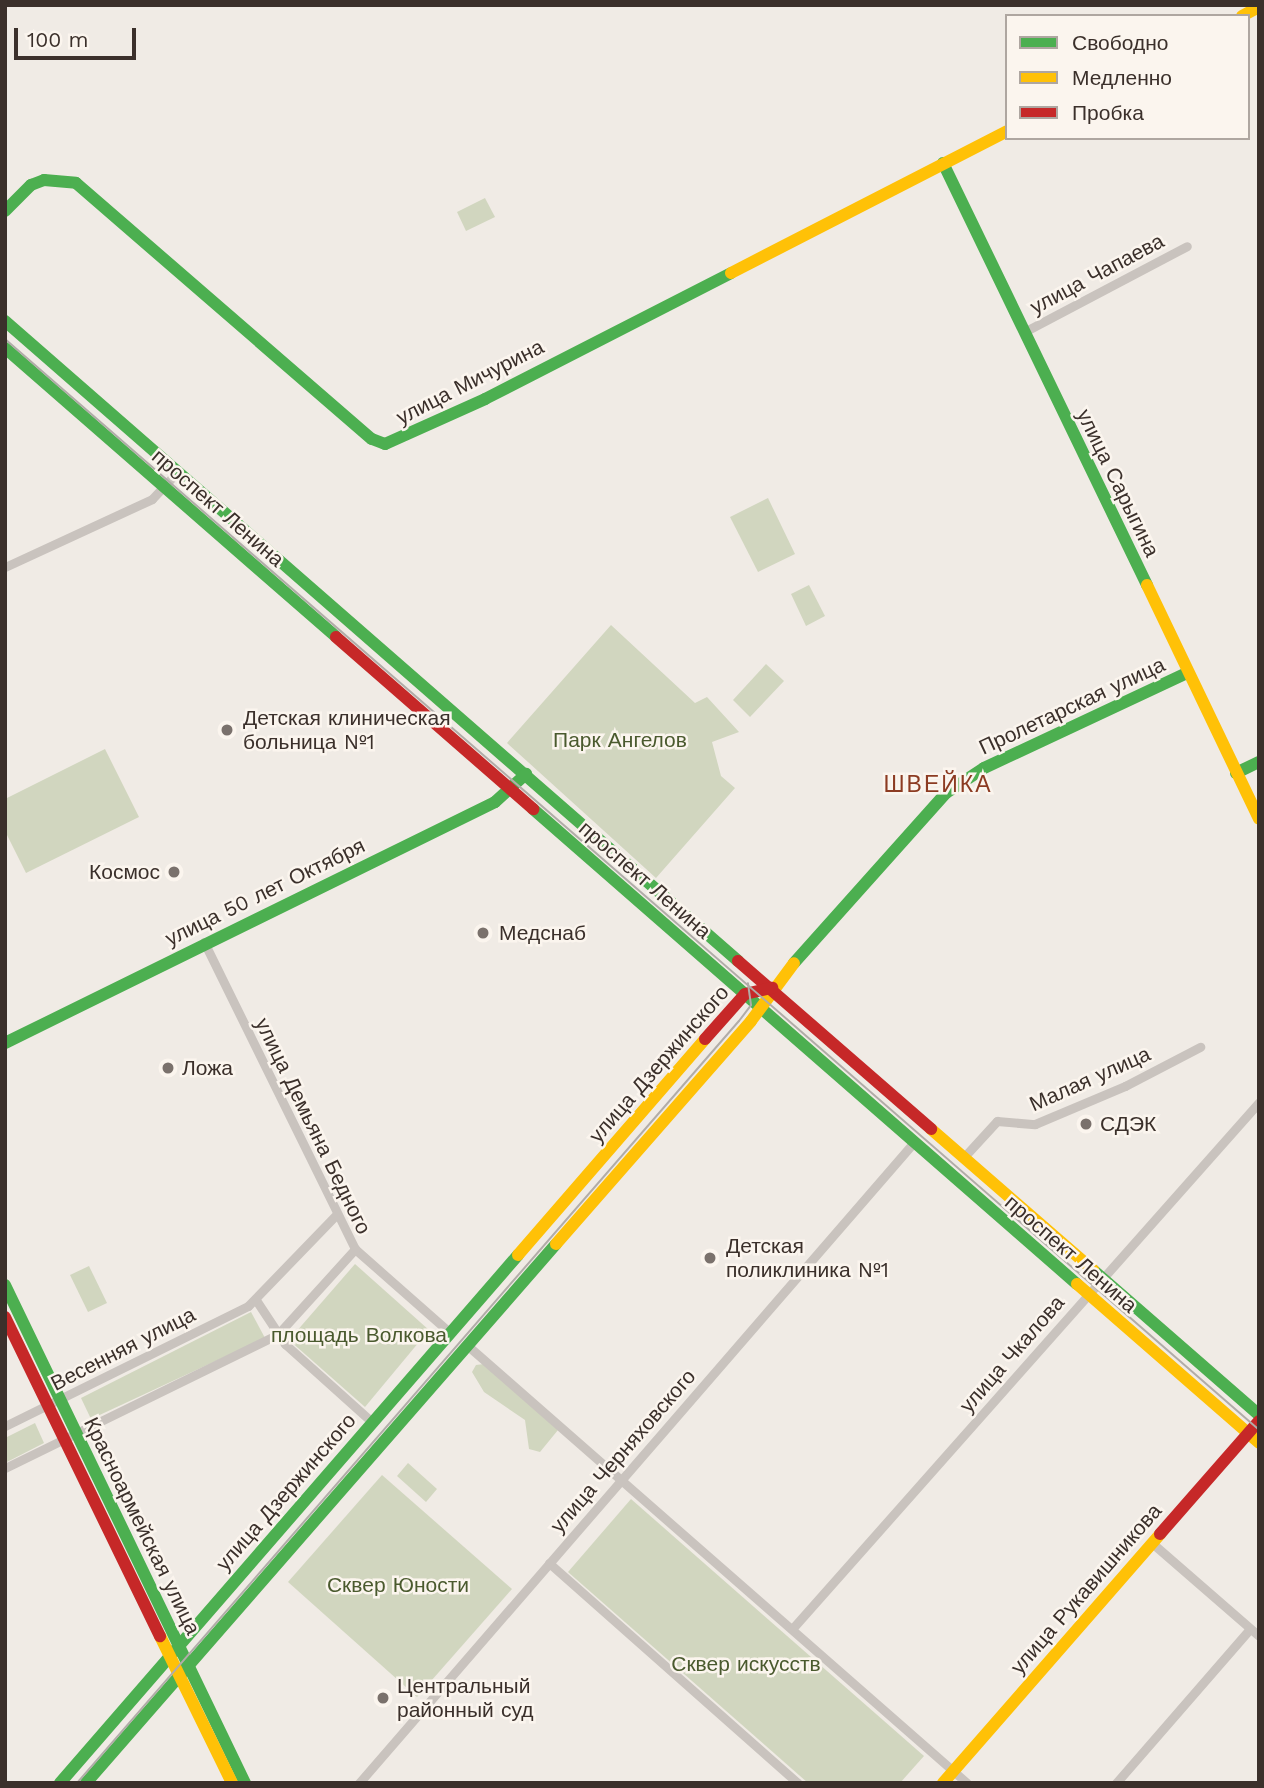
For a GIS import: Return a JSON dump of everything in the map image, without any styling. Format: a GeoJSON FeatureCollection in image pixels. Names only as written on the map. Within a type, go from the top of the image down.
{"type":"FeatureCollection","features":[{"type":"Feature","properties":{"kind":"street","name":"улица Мичурина"},"geometry":{"type":"LineString","coordinates":[[5,211],[31,185],[44,180],[76,183],[372,439],[385,444],[485,399],[1005,132]]}},
{"type":"Feature","properties":{"kind":"street","name":"улица Сарыгина"},"geometry":{"type":"LineString","coordinates":[[943,163],[1259,819]]}},
{"type":"Feature","properties":{"kind":"street","name":"улица Чапаева"},"geometry":{"type":"LineString","coordinates":[[1024,332],[1187,246]]}},
{"type":"Feature","properties":{"kind":"street","name":"проспект Ленина"},"geometry":{"type":"LineString","coordinates":[[5,321],[1259,1415]]}},
{"type":"Feature","properties":{"kind":"street","name":"проспект Ленина"},"geometry":{"type":"LineString","coordinates":[[5,348],[1259,1443]]}},
{"type":"Feature","properties":{"kind":"street"},"geometry":{"type":"LineString","coordinates":[[5,567],[152,499],[178,471]]}},
{"type":"Feature","properties":{"kind":"street","name":"Пролетарская улица"},"geometry":{"type":"LineString","coordinates":[[772,988],[953,786],[1188,673]]}},
{"type":"Feature","properties":{"kind":"street"},"geometry":{"type":"LineString","coordinates":[[1237,773],[1259,762]]}},
{"type":"Feature","properties":{"kind":"street","name":"улица 50 лет Октября"},"geometry":{"type":"LineString","coordinates":[[9,1039],[495,802],[526,774]]}},
{"type":"Feature","properties":{"kind":"street","name":"улица Демьяна Бедного"},"geometry":{"type":"LineString","coordinates":[[204,942],[335,1216],[355,1249],[449,1332]]}},
{"type":"Feature","properties":{"kind":"street","name":"улица Дзержинского"},"geometry":{"type":"LineString","coordinates":[[60,1783],[745,994],[772,988]]}},
{"type":"Feature","properties":{"kind":"street","name":"улица Дзержинского"},"geometry":{"type":"LineString","coordinates":[[86,1783],[761,1008],[772,988]]}},
{"type":"Feature","properties":{"kind":"street","name":"Малая улица"},"geometry":{"type":"LineString","coordinates":[[964,1157],[997,1121],[1034,1124],[1125,1086],[1200,1047]]}},
{"type":"Feature","properties":{"kind":"street","name":"улица Чкалова"},"geometry":{"type":"LineString","coordinates":[[792,1629],[1101,1277],[1259,1102]]}},
{"type":"Feature","properties":{"kind":"street","name":"улица Черняховского"},"geometry":{"type":"LineString","coordinates":[[359,1783],[914,1142]]}},
{"type":"Feature","properties":{"kind":"street","name":"Весенняя улица"},"geometry":{"type":"LineString","coordinates":[[5,1426],[256,1300],[335,1216]]}},
{"type":"Feature","properties":{"kind":"street"},"geometry":{"type":"LineString","coordinates":[[5,1468],[278,1334],[355,1249]]}},
{"type":"Feature","properties":{"kind":"street","name":"Красноармейская улица"},"geometry":{"type":"LineString","coordinates":[[5,1286],[54,1403],[245,1783]]}},
{"type":"Feature","properties":{"kind":"street"},"geometry":{"type":"LineString","coordinates":[[256,1300],[278,1334],[372,1422]]}},
{"type":"Feature","properties":{"kind":"street","name":"Красноармейская улица"},"geometry":{"type":"LineString","coordinates":[[5,1317],[54,1403]]}},
{"type":"Feature","properties":{"kind":"street"},"geometry":{"type":"LineString","coordinates":[[468,1346],[967,1783]]}},
{"type":"Feature","properties":{"kind":"street","name":"улица Рукавишникова"},"geometry":{"type":"LineString","coordinates":[[943,1783],[1259,1421]]}},
{"type":"Feature","properties":{"kind":"street","name":"Красноармейская улица"},"geometry":{"type":"LineString","coordinates":[[70,1436],[169,1657],[232,1783]]}},
{"type":"Feature","properties":{"kind":"street"},"geometry":{"type":"LineString","coordinates":[[1152,1543],[1259,1636]]}},
{"type":"Feature","properties":{"kind":"street"},"geometry":{"type":"LineString","coordinates":[[549,1563],[798,1783]]}},
{"type":"Feature","properties":{"kind":"street"},"geometry":{"type":"LineString","coordinates":[[1116,1783],[1249,1630]]}},
{"type":"Feature","properties":{"kind":"green space"},"geometry":{"type":"Polygon","coordinates":[[[485,198],[495,217],[466,231],[457,212],[485,198]]]}},
{"type":"Feature","properties":{"kind":"green space"},"geometry":{"type":"Polygon","coordinates":[[[768,498],[795,554],[758,572],[730,517],[768,498]]]}},
{"type":"Feature","properties":{"kind":"green space"},"geometry":{"type":"Polygon","coordinates":[[[809,585],[825,616],[806,626],[791,594],[809,585]]]}},
{"type":"Feature","properties":{"kind":"green space","name":"Парк Ангелов"},"geometry":{"type":"Polygon","coordinates":[[[611,625],[695,703],[707,697],[739,732],[712,742],[721,776],[735,788],[656,878],[507,743],[611,625]]]}},
{"type":"Feature","properties":{"kind":"green space"},"geometry":{"type":"Polygon","coordinates":[[[766,664],[784,681],[750,717],[733,700],[766,664]]]}},
{"type":"Feature","properties":{"kind":"green space"},"geometry":{"type":"Polygon","coordinates":[[[105,749],[139,817],[26,873],[5,831],[5,799],[105,749]]]}},
{"type":"Feature","properties":{"kind":"green space","name":"площадь Волкова"},"geometry":{"type":"Polygon","coordinates":[[[355,1264],[429,1330],[365,1407],[289,1340],[355,1264]]]}},
{"type":"Feature","properties":{"kind":"green space"},"geometry":{"type":"Polygon","coordinates":[[[89,1266],[107,1303],[88,1312],[70,1275],[89,1266]]]}},
{"type":"Feature","properties":{"kind":"green space"},"geometry":{"type":"Polygon","coordinates":[[[251,1312],[265,1338],[91,1419],[81,1398],[251,1312]]]}},
{"type":"Feature","properties":{"kind":"green space"},"geometry":{"type":"Polygon","coordinates":[[[484,1364],[558,1430],[540,1452],[529,1449],[525,1420],[484,1392],[472,1372],[476,1365],[484,1364]]]}},
{"type":"Feature","properties":{"kind":"green space"},"geometry":{"type":"Polygon","coordinates":[[[35,1423],[44,1443],[5,1463],[5,1438],[35,1423]]]}},
{"type":"Feature","properties":{"kind":"green space"},"geometry":{"type":"Polygon","coordinates":[[[408,1463],[437,1489],[426,1502],[397,1476],[408,1463]]]}},
{"type":"Feature","properties":{"kind":"green space","name":"Сквер Юности"},"geometry":{"type":"Polygon","coordinates":[[[382,1475],[512,1589],[417,1697],[288,1582],[382,1475]]]}},
{"type":"Feature","properties":{"kind":"green space","name":"Сквер искусств"},"geometry":{"type":"Polygon","coordinates":[[[631,1499],[924,1756],[900,1783],[808,1783],[568,1572],[631,1499]]]}},
{"type":"Feature","properties":{"kind":"tram line"},"geometry":{"type":"LineString","coordinates":[[5,339],[1259,1430]]}},
{"type":"Feature","properties":{"kind":"tram line"},"geometry":{"type":"LineString","coordinates":[[77,1783],[739,1021],[751,1005],[748,983]]}},
{"type":"Feature","properties":{"kind":"traffic: fast"},"geometry":{"type":"LineString","coordinates":[[943,163],[1147,585]]}},
{"type":"Feature","properties":{"kind":"traffic: fast"},"geometry":{"type":"LineString","coordinates":[[5,211],[31,185],[44,180],[76,183],[372,439],[385,444],[485,399],[731,273]]}},
{"type":"Feature","properties":{"kind":"traffic: fast"},"geometry":{"type":"LineString","coordinates":[[5,321],[738,961]]}},
{"type":"Feature","properties":{"kind":"traffic: fast"},"geometry":{"type":"LineString","coordinates":[[5,348],[336,637]]}},
{"type":"Feature","properties":{"kind":"traffic: fast"},"geometry":{"type":"LineString","coordinates":[[794,963],[946,793],[984,768],[1187,673]]}},
{"type":"Feature","properties":{"kind":"traffic: fast"},"geometry":{"type":"LineString","coordinates":[[1236,773],[1259,762]]}},
{"type":"Feature","properties":{"kind":"traffic: fast"},"geometry":{"type":"LineString","coordinates":[[5,1043],[495,802],[526,774]]}},
{"type":"Feature","properties":{"kind":"traffic: fast"},"geometry":{"type":"LineString","coordinates":[[533,809],[1077,1284]]}},
{"type":"Feature","properties":{"kind":"traffic: fast"},"geometry":{"type":"LineString","coordinates":[[86,1783],[556,1244]]}},
{"type":"Feature","properties":{"kind":"traffic: fast"},"geometry":{"type":"LineString","coordinates":[[60,1783],[518,1255]]}},
{"type":"Feature","properties":{"kind":"traffic: fast"},"geometry":{"type":"LineString","coordinates":[[1093,1270],[1259,1415]]}},
{"type":"Feature","properties":{"kind":"traffic: fast"},"geometry":{"type":"LineString","coordinates":[[5,1285],[245,1783]]}},
{"type":"Feature","properties":{"kind":"traffic: slow"},"geometry":{"type":"LineString","coordinates":[[1246,14],[1259,7]]}},
{"type":"Feature","properties":{"kind":"traffic: slow"},"geometry":{"type":"LineString","coordinates":[[731,273],[1005,132]]}},
{"type":"Feature","properties":{"kind":"traffic: slow"},"geometry":{"type":"LineString","coordinates":[[1147,585],[1259,819]]}},
{"type":"Feature","properties":{"kind":"traffic: slow"},"geometry":{"type":"LineString","coordinates":[[556,1244],[751,1021],[794,963]]}},
{"type":"Feature","properties":{"kind":"traffic: slow"},"geometry":{"type":"LineString","coordinates":[[518,1255],[705,1039]]}},
{"type":"Feature","properties":{"kind":"traffic: slow"},"geometry":{"type":"LineString","coordinates":[[931,1129],[1093,1270]]}},
{"type":"Feature","properties":{"kind":"traffic: slow"},"geometry":{"type":"LineString","coordinates":[[1077,1284],[1259,1443]]}},
{"type":"Feature","properties":{"kind":"traffic: slow"},"geometry":{"type":"LineString","coordinates":[[943,1783],[1160,1534]]}},
{"type":"Feature","properties":{"kind":"traffic: slow"},"geometry":{"type":"LineString","coordinates":[[160,1636],[232,1783]]}},
{"type":"Feature","properties":{"kind":"traffic: jam"},"geometry":{"type":"LineString","coordinates":[[336,637],[533,809]]}},
{"type":"Feature","properties":{"kind":"traffic: jam"},"geometry":{"type":"LineString","coordinates":[[738,961],[931,1129]]}},
{"type":"Feature","properties":{"kind":"traffic: jam"},"geometry":{"type":"LineString","coordinates":[[705,1039],[745,994],[772,988]]}},
{"type":"Feature","properties":{"kind":"traffic: jam"},"geometry":{"type":"LineString","coordinates":[[5,1317],[160,1636]]}},
{"type":"Feature","properties":{"kind":"traffic: jam"},"geometry":{"type":"LineString","coordinates":[[1160,1534],[1259,1421]]}},
{"type":"Feature","properties":{"kind":"place","name":"Детская клиническая больница №1"},"geometry":{"type":"Point","coordinates":[227,730]}},
{"type":"Feature","properties":{"kind":"place","name":"Космос"},"geometry":{"type":"Point","coordinates":[174,872]}},
{"type":"Feature","properties":{"kind":"place","name":"Медснаб"},"geometry":{"type":"Point","coordinates":[483,933]}},
{"type":"Feature","properties":{"kind":"place","name":"Ложа"},"geometry":{"type":"Point","coordinates":[168,1068]}},
{"type":"Feature","properties":{"kind":"place","name":"СДЭК"},"geometry":{"type":"Point","coordinates":[1086,1124]}},
{"type":"Feature","properties":{"kind":"place","name":"Детская поликлиника №1"},"geometry":{"type":"Point","coordinates":[710,1258]}},
{"type":"Feature","properties":{"kind":"place","name":"Центральный районный суд"},"geometry":{"type":"Point","coordinates":[383,1698]}},
{"type":"Feature","properties":{"kind":"district","name":"ШВЕЙКА"},"geometry":{"type":"Point","coordinates":[938,785]}}]}
